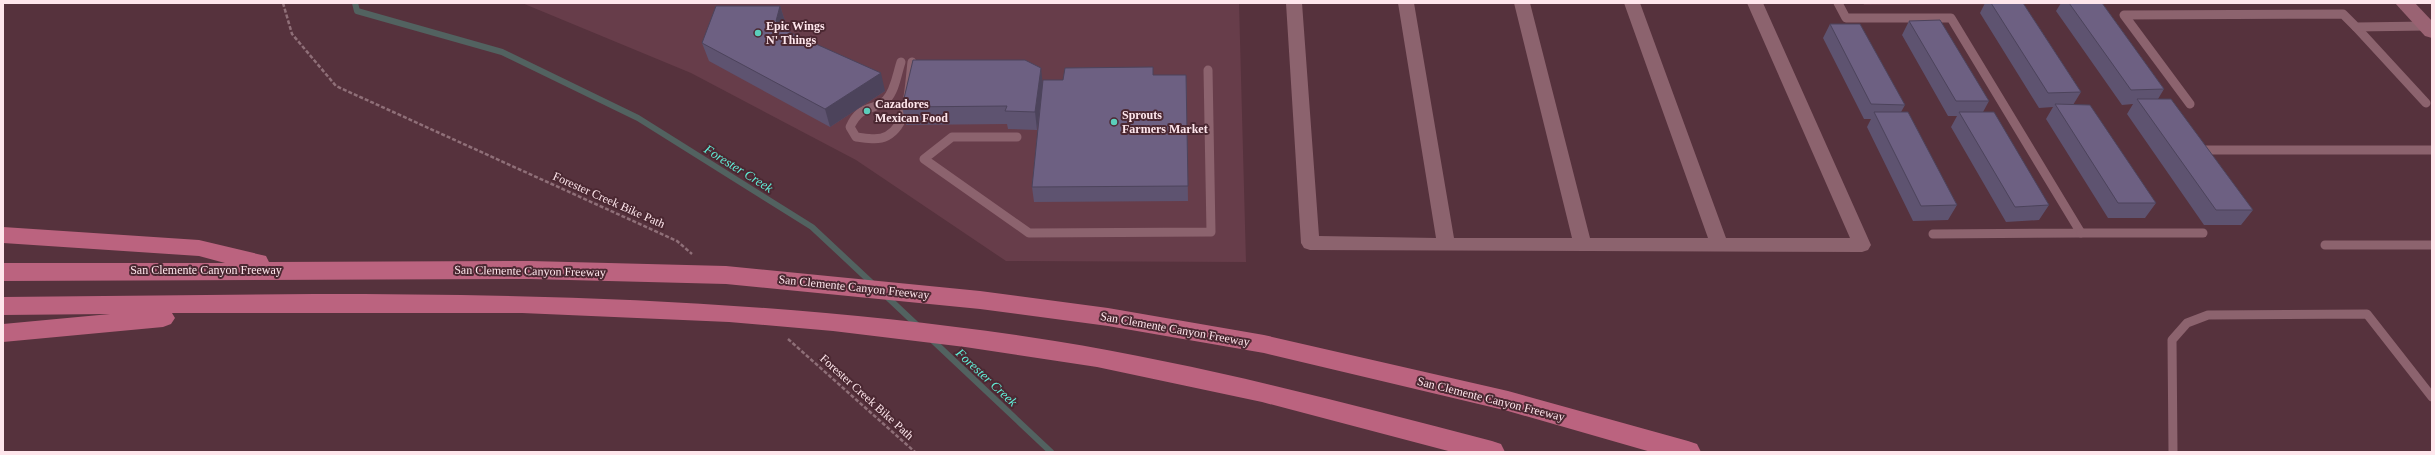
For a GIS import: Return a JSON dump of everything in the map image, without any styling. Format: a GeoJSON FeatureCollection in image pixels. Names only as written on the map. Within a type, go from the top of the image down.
{"type":"FeatureCollection","features":[{"type":"Feature","properties":{"kind":"highway"},"geometry":{"type":"LineString","coordinates":[[3,235],[199,248],[292,270]]}},
{"type":"Feature","properties":{"kind":"highway","name":"San Clemente Canyon Freeway"},"geometry":{"type":"LineString","coordinates":[[3,272],[530,270],[662,273],[750,277],[980,300],[1108,317],[1264,344],[1508,401],[1688,452]]}},
{"type":"Feature","properties":{"kind":"highway"},"geometry":{"type":"LineString","coordinates":[[3,306],[519,303],[706,312],[833,322],[997,342],[1182,374],[1318,406],[1492,452]]}},
{"type":"Feature","properties":{"kind":"highway"},"geometry":{"type":"LineString","coordinates":[[3,332],[309,304]]}},
{"type":"Feature","properties":{"kind":"main road"},"geometry":{"type":"LineString","coordinates":[[2404,3],[2429,29]]}},
{"type":"Feature","properties":{"kind":"street"},"geometry":{"type":"LineString","coordinates":[[1294,3],[1310,242],[1446,245],[1862,245],[1755,3]]}},
{"type":"Feature","properties":{"kind":"street"},"geometry":{"type":"LineString","coordinates":[[1406,3],[1446,245]]}},
{"type":"Feature","properties":{"kind":"street"},"geometry":{"type":"LineString","coordinates":[[1522,3],[1583,245]]}},
{"type":"Feature","properties":{"kind":"street"},"geometry":{"type":"LineString","coordinates":[[1632,3],[1719,245]]}},
{"type":"Feature","properties":{"kind":"lane"},"geometry":{"type":"LineString","coordinates":[[1838,3],[1846,18],[1951,18],[2081,233]]}},
{"type":"Feature","properties":{"kind":"lane"},"geometry":{"type":"LineString","coordinates":[[2190,104],[2124,15],[2343,14],[2426,103]]}},
{"type":"Feature","properties":{"kind":"lane"},"geometry":{"type":"LineString","coordinates":[[2356,27],[2429,29]]}},
{"type":"Feature","properties":{"kind":"lane"},"geometry":{"type":"LineString","coordinates":[[901,62],[891,93],[885,101],[869,107],[856,116],[850,127],[856,137],[872,141],[890,136],[900,123],[912,62]]}},
{"type":"Feature","properties":{"kind":"lane"},"geometry":{"type":"LineString","coordinates":[[1017,137],[952,137],[924,159],[1029,233],[1211,232],[1208,70]]}},
{"type":"Feature","properties":{"kind":"lane"},"geometry":{"type":"LineString","coordinates":[[2202,150],[2432,150]]}},
{"type":"Feature","properties":{"kind":"lane"},"geometry":{"type":"LineString","coordinates":[[1933,234],[2203,233]]}},
{"type":"Feature","properties":{"kind":"lane"},"geometry":{"type":"LineString","coordinates":[[2325,245],[2432,245]]}},
{"type":"Feature","properties":{"kind":"lane"},"geometry":{"type":"LineString","coordinates":[[2173,452],[2172,340],[2184,324],[2208,315],[2367,314],[2432,397]]}},
{"type":"Feature","properties":{"kind":"path","name":"Forester Creek Bike Path"},"geometry":{"type":"LineString","coordinates":[[283,3],[292,34],[336,86],[677,241],[695,256]]}},
{"type":"Feature","properties":{"kind":"path","name":"Forester Creek Bike Path"},"geometry":{"type":"LineString","coordinates":[[785,336],[915,452]]}},
{"type":"Feature","properties":{"kind":"shaded area"},"geometry":{"type":"Polygon","coordinates":[[[522,3],[1239,3],[1246,262],[1006,261],[856,160],[691,73],[522,3]]]}},
{"type":"Feature","properties":{"kind":"shaded area"},"geometry":{"type":"Polygon","coordinates":[[[1863,3],[2087,3],[2087,4],[1864,5],[1863,3]]]}},
{"type":"Feature","properties":{"kind":"building"},"geometry":{"type":"Polygon","coordinates":[[[1991,3],[2023,3],[2081,92],[2048,93],[1991,3]]]}},
{"type":"Feature","properties":{"kind":"building"},"geometry":{"type":"Polygon","coordinates":[[[2069,3],[2102,3],[2164,89],[2131,90],[2069,3]]]}},
{"type":"Feature","properties":{"kind":"building"},"geometry":{"type":"Polygon","coordinates":[[[716,6],[780,6],[776,21],[789,32],[881,73],[825,109],[702,43],[716,6]]]}},
{"type":"Feature","properties":{"kind":"building"},"geometry":{"type":"Polygon","coordinates":[[[1940,20],[1989,101],[1956,101],[1909,21],[1940,20]]]}},
{"type":"Feature","properties":{"kind":"building"},"geometry":{"type":"Polygon","coordinates":[[[1830,24],[1860,24],[1905,105],[1871,104],[1830,24]]]}},
{"type":"Feature","properties":{"kind":"building"},"geometry":{"type":"Polygon","coordinates":[[[913,60],[1025,60],[1041,68],[1035,112],[1005,111],[1007,106],[902,107],[913,60]]]}},
{"type":"Feature","properties":{"kind":"building"},"geometry":{"type":"Polygon","coordinates":[[[1153,67],[1153,75],[1186,75],[1188,186],[1032,187],[1043,80],[1063,80],[1065,68],[1153,67]]]}},
{"type":"Feature","properties":{"kind":"building"},"geometry":{"type":"Polygon","coordinates":[[[2137,99],[2171,99],[2253,210],[2216,210],[2137,99]]]}},
{"type":"Feature","properties":{"kind":"building"},"geometry":{"type":"Polygon","coordinates":[[[2055,104],[2090,105],[2156,203],[2118,203],[2055,104]]]}},
{"type":"Feature","properties":{"kind":"building"},"geometry":{"type":"Polygon","coordinates":[[[1874,112],[1908,112],[1957,205],[1921,206],[1874,112]]]}},
{"type":"Feature","properties":{"kind":"building"},"geometry":{"type":"Polygon","coordinates":[[[1959,112],[1994,112],[2049,205],[2015,207],[1959,112]]]}},
{"type":"Feature","properties":{"kind":"waterway","name":"Forester Creek"},"geometry":{"type":"LineString","coordinates":[[355,3],[357,11],[502,52],[638,118],[812,227],[874,285]]}},
{"type":"Feature","properties":{"kind":"waterway","name":"Forester Creek"},"geometry":{"type":"LineString","coordinates":[[885,295],[919,327]]}},
{"type":"Feature","properties":{"kind":"waterway","name":"Forester Creek"},"geometry":{"type":"LineString","coordinates":[[930,338],[1051,452]]}},
{"type":"Feature","properties":{"kind":"place","name":"Epic Wings N' Things"},"geometry":{"type":"Point","coordinates":[758,33]}},
{"type":"Feature","properties":{"kind":"place","name":"Cazadores Mexican Food"},"geometry":{"type":"Point","coordinates":[867,111]}},
{"type":"Feature","properties":{"kind":"place","name":"Sprouts Farmers Market"},"geometry":{"type":"Point","coordinates":[1114,122]}}]}
